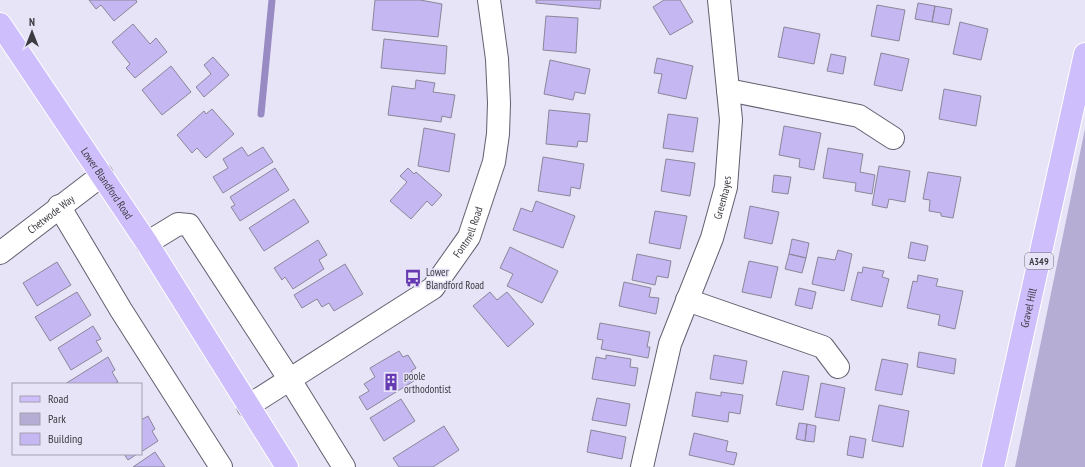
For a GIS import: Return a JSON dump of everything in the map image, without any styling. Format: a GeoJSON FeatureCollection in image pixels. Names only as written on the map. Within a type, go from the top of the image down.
{"type":"FeatureCollection","features":[{"type":"Feature","properties":{"kind":"main road","name":"Lower Blandford Road"},"geometry":{"type":"LineString","coordinates":[[0,24],[147,243],[287,467]]}},
{"type":"Feature","properties":{"kind":"main road","name":"Gravel Hill"},"geometry":{"type":"LineString","coordinates":[[993,467],[1085,54]]}},
{"type":"Feature","properties":{"kind":"street","name":"Fontmell Road"},"geometry":{"type":"LineString","coordinates":[[248,406],[433,288],[469,237],[494,162],[498,134],[499,103],[497,59],[489,0]]}},
{"type":"Feature","properties":{"kind":"street","name":"Greenhayes"},"geometry":{"type":"LineString","coordinates":[[642,467],[670,344],[712,238],[726,187],[731,120],[719,0]]}},
{"type":"Feature","properties":{"kind":"street"},"geometry":{"type":"LineString","coordinates":[[728,90],[859,116],[893,138]]}},
{"type":"Feature","properties":{"kind":"street","name":"Chetwode Way"},"geometry":{"type":"LineString","coordinates":[[0,253],[59,206],[102,175]]}},
{"type":"Feature","properties":{"kind":"street"},"geometry":{"type":"LineString","coordinates":[[59,206],[121,310],[221,467]]}},
{"type":"Feature","properties":{"kind":"street"},"geometry":{"type":"LineString","coordinates":[[147,243],[178,224],[189,225],[290,380],[344,467]]}},
{"type":"Feature","properties":{"kind":"street"},"geometry":{"type":"LineString","coordinates":[[687,300],[823,347],[838,367]]}},
{"type":"Feature","properties":{"kind":"green space"},"geometry":{"type":"Polygon","coordinates":[[[1085,129],[1085,467],[1015,467],[1085,129]]]}},
{"type":"Feature","properties":{"kind":"building"},"geometry":{"type":"Polygon","coordinates":[[[89,0],[136,0],[137,2],[114,21],[101,5],[96,9],[89,0]]]}},
{"type":"Feature","properties":{"kind":"building"},"geometry":{"type":"Polygon","coordinates":[[[375,0],[420,0],[442,4],[438,37],[372,30],[375,0]]]}},
{"type":"Feature","properties":{"kind":"building"},"geometry":{"type":"Polygon","coordinates":[[[536,0],[601,0],[600,9],[536,3],[536,0]]]}},
{"type":"Feature","properties":{"kind":"building"},"geometry":{"type":"Polygon","coordinates":[[[664,0],[680,0],[693,22],[670,35],[653,7],[664,0]]]}},
{"type":"Feature","properties":{"kind":"building"},"geometry":{"type":"Polygon","coordinates":[[[918,3],[935,6],[932,22],[915,19],[918,3]]]}},
{"type":"Feature","properties":{"kind":"building"},"geometry":{"type":"Polygon","coordinates":[[[877,5],[905,10],[899,41],[871,36],[877,5]]]}},
{"type":"Feature","properties":{"kind":"building"},"geometry":{"type":"Polygon","coordinates":[[[935,6],[952,9],[949,25],[932,22],[935,6]]]}},
{"type":"Feature","properties":{"kind":"building"},"geometry":{"type":"Polygon","coordinates":[[[546,16],[578,18],[576,53],[543,50],[546,16]]]}},
{"type":"Feature","properties":{"kind":"building"},"geometry":{"type":"Polygon","coordinates":[[[960,22],[988,29],[981,60],[953,54],[960,22]]]}},
{"type":"Feature","properties":{"kind":"building"},"geometry":{"type":"Polygon","coordinates":[[[133,24],[150,44],[156,38],[167,52],[135,78],[126,68],[130,64],[112,42],[133,24]]]}},
{"type":"Feature","properties":{"kind":"building"},"geometry":{"type":"Polygon","coordinates":[[[784,27],[820,34],[814,64],[778,57],[784,27]]]}},
{"type":"Feature","properties":{"kind":"building"},"geometry":{"type":"Polygon","coordinates":[[[384,39],[447,46],[445,74],[381,68],[384,39]]]}},
{"type":"Feature","properties":{"kind":"building"},"geometry":{"type":"Polygon","coordinates":[[[881,53],[909,59],[902,91],[874,85],[881,53]]]}},
{"type":"Feature","properties":{"kind":"building"},"geometry":{"type":"Polygon","coordinates":[[[831,54],[846,57],[843,74],[827,71],[831,54]]]}},
{"type":"Feature","properties":{"kind":"building"},"geometry":{"type":"Polygon","coordinates":[[[213,57],[229,75],[204,97],[196,87],[211,74],[204,65],[213,57]]]}},
{"type":"Feature","properties":{"kind":"building"},"geometry":{"type":"Polygon","coordinates":[[[657,58],[693,66],[686,99],[658,93],[662,74],[654,73],[657,58]]]}},
{"type":"Feature","properties":{"kind":"building"},"geometry":{"type":"Polygon","coordinates":[[[550,60],[590,69],[585,94],[575,92],[573,100],[544,94],[550,60]]]}},
{"type":"Feature","properties":{"kind":"building"},"geometry":{"type":"Polygon","coordinates":[[[171,66],[191,92],[162,115],[142,90],[171,66]]]}},
{"type":"Feature","properties":{"kind":"building"},"geometry":{"type":"Polygon","coordinates":[[[416,80],[435,83],[433,92],[455,95],[451,118],[442,116],[441,122],[388,115],[392,86],[415,89],[416,80]]]}},
{"type":"Feature","properties":{"kind":"building"},"geometry":{"type":"Polygon","coordinates":[[[944,89],[981,96],[976,126],[939,119],[944,89]]]}},
{"type":"Feature","properties":{"kind":"building"},"geometry":{"type":"Polygon","coordinates":[[[212,109],[234,134],[206,158],[197,148],[192,153],[177,135],[204,111],[206,114],[212,109]]]}},
{"type":"Feature","properties":{"kind":"building"},"geometry":{"type":"Polygon","coordinates":[[[549,110],[590,114],[587,142],[578,141],[577,147],[546,144],[549,110]]]}},
{"type":"Feature","properties":{"kind":"building"},"geometry":{"type":"Polygon","coordinates":[[[668,114],[698,118],[693,152],[663,148],[668,114]]]}},
{"type":"Feature","properties":{"kind":"building"},"geometry":{"type":"Polygon","coordinates":[[[784,126],[821,133],[814,170],[799,167],[800,159],[779,155],[784,126]]]}},
{"type":"Feature","properties":{"kind":"building"},"geometry":{"type":"Polygon","coordinates":[[[424,128],[455,134],[449,172],[418,166],[424,128]]]}},
{"type":"Feature","properties":{"kind":"building"},"geometry":{"type":"Polygon","coordinates":[[[242,147],[248,156],[263,147],[273,162],[223,193],[213,177],[228,168],[223,159],[242,147]]]}},
{"type":"Feature","properties":{"kind":"building"},"geometry":{"type":"Polygon","coordinates":[[[828,148],[863,154],[860,172],[875,175],[872,194],[855,191],[856,183],[823,178],[828,148]]]}},
{"type":"Feature","properties":{"kind":"building"},"geometry":{"type":"Polygon","coordinates":[[[543,157],[584,164],[580,189],[571,187],[570,196],[538,191],[543,157]]]}},
{"type":"Feature","properties":{"kind":"building"},"geometry":{"type":"Polygon","coordinates":[[[666,159],[695,163],[690,196],[661,191],[666,159]]]}},
{"type":"Feature","properties":{"kind":"building"},"geometry":{"type":"Polygon","coordinates":[[[879,166],[910,171],[905,202],[889,199],[887,208],[872,205],[879,166]]]}},
{"type":"Feature","properties":{"kind":"building"},"geometry":{"type":"Polygon","coordinates":[[[275,168],[289,190],[240,221],[231,207],[235,205],[230,197],[275,168]]]}},
{"type":"Feature","properties":{"kind":"building"},"geometry":{"type":"Polygon","coordinates":[[[408,168],[414,174],[416,172],[442,195],[432,206],[427,201],[411,219],[390,201],[407,182],[400,176],[408,168]]]}},
{"type":"Feature","properties":{"kind":"building"},"geometry":{"type":"Polygon","coordinates":[[[928,172],[961,177],[953,218],[941,216],[941,213],[929,211],[930,200],[923,199],[928,172]]]}},
{"type":"Feature","properties":{"kind":"building"},"geometry":{"type":"Polygon","coordinates":[[[774,175],[791,177],[788,194],[772,192],[774,175]]]}},
{"type":"Feature","properties":{"kind":"building"},"geometry":{"type":"Polygon","coordinates":[[[294,199],[309,222],[264,251],[249,228],[294,199]]]}},
{"type":"Feature","properties":{"kind":"building"},"geometry":{"type":"Polygon","coordinates":[[[536,201],[575,216],[563,248],[513,230],[521,208],[532,212],[536,201]]]}},
{"type":"Feature","properties":{"kind":"building"},"geometry":{"type":"Polygon","coordinates":[[[750,206],[779,212],[772,244],[744,238],[750,206]]]}},
{"type":"Feature","properties":{"kind":"building"},"geometry":{"type":"Polygon","coordinates":[[[655,211],[687,216],[680,249],[649,243],[655,211]]]}},
{"type":"Feature","properties":{"kind":"building"},"geometry":{"type":"Polygon","coordinates":[[[792,239],[809,243],[806,258],[789,254],[792,239]]]}},
{"type":"Feature","properties":{"kind":"building"},"geometry":{"type":"Polygon","coordinates":[[[318,240],[327,255],[319,260],[324,269],[293,289],[285,277],[282,280],[274,268],[318,240]]]}},
{"type":"Feature","properties":{"kind":"building"},"geometry":{"type":"Polygon","coordinates":[[[911,242],[928,246],[925,261],[908,258],[911,242]]]}},
{"type":"Feature","properties":{"kind":"building"},"geometry":{"type":"Polygon","coordinates":[[[510,247],[558,271],[542,303],[507,286],[513,274],[500,268],[510,247]]]}},
{"type":"Feature","properties":{"kind":"building"},"geometry":{"type":"Polygon","coordinates":[[[838,250],[852,254],[844,291],[812,284],[818,257],[835,260],[838,250]]]}},
{"type":"Feature","properties":{"kind":"building"},"geometry":{"type":"Polygon","coordinates":[[[637,254],[671,261],[668,278],[657,276],[655,285],[632,280],[637,254]]]}},
{"type":"Feature","properties":{"kind":"building"},"geometry":{"type":"Polygon","coordinates":[[[789,254],[806,258],[802,273],[785,269],[789,254]]]}},
{"type":"Feature","properties":{"kind":"building"},"geometry":{"type":"Polygon","coordinates":[[[749,261],[778,267],[771,298],[742,292],[749,261]]]}},
{"type":"Feature","properties":{"kind":"building"},"geometry":{"type":"Polygon","coordinates":[[[57,262],[71,285],[37,306],[23,283],[57,262]]]}},
{"type":"Feature","properties":{"kind":"building"},"geometry":{"type":"Polygon","coordinates":[[[345,264],[363,294],[334,311],[329,303],[322,307],[317,299],[302,308],[294,295],[345,264]]]}},
{"type":"Feature","properties":{"kind":"building"},"geometry":{"type":"Polygon","coordinates":[[[863,267],[884,271],[882,277],[889,279],[882,307],[851,300],[858,272],[862,273],[863,267]]]}},
{"type":"Feature","properties":{"kind":"building"},"geometry":{"type":"Polygon","coordinates":[[[918,275],[938,279],[936,286],[963,291],[955,329],[938,325],[940,315],[907,308],[913,281],[917,282],[918,275]]]}},
{"type":"Feature","properties":{"kind":"building"},"geometry":{"type":"Polygon","coordinates":[[[624,282],[651,288],[649,297],[659,298],[656,314],[619,306],[624,282]]]}},
{"type":"Feature","properties":{"kind":"building"},"geometry":{"type":"Polygon","coordinates":[[[799,288],[816,292],[812,309],[795,305],[799,288]]]}},
{"type":"Feature","properties":{"kind":"building"},"geometry":{"type":"Polygon","coordinates":[[[77,292],[91,315],[50,341],[35,317],[77,292]]]}},
{"type":"Feature","properties":{"kind":"building"},"geometry":{"type":"Polygon","coordinates":[[[490,292],[497,300],[507,292],[534,324],[508,347],[473,306],[490,292]]]}},
{"type":"Feature","properties":{"kind":"building"},"geometry":{"type":"Polygon","coordinates":[[[600,323],[650,332],[647,347],[650,347],[648,358],[601,349],[603,340],[597,339],[600,323]]]}},
{"type":"Feature","properties":{"kind":"building"},"geometry":{"type":"Polygon","coordinates":[[[93,326],[101,339],[96,341],[102,351],[71,370],[58,348],[93,326]]]}},
{"type":"Feature","properties":{"kind":"building","name":"poole orthodontist"},"geometry":{"type":"Polygon","coordinates":[[[399,351],[403,357],[408,355],[416,368],[411,371],[417,379],[367,410],[359,397],[369,391],[364,384],[375,377],[370,368],[399,351]]]}},
{"type":"Feature","properties":{"kind":"building"},"geometry":{"type":"Polygon","coordinates":[[[919,352],[956,359],[954,374],[917,367],[919,352]]]}},
{"type":"Feature","properties":{"kind":"building"},"geometry":{"type":"Polygon","coordinates":[[[606,355],[631,359],[630,367],[638,368],[635,386],[592,379],[596,357],[606,359],[606,355]]]}},
{"type":"Feature","properties":{"kind":"building"},"geometry":{"type":"Polygon","coordinates":[[[714,355],[747,361],[743,384],[710,379],[714,355]]]}},
{"type":"Feature","properties":{"kind":"building"},"geometry":{"type":"Polygon","coordinates":[[[108,357],[115,370],[112,372],[118,382],[116,383],[67,383],[108,357]]]}},
{"type":"Feature","properties":{"kind":"building"},"geometry":{"type":"Polygon","coordinates":[[[882,359],[908,364],[902,395],[875,390],[882,359]]]}},
{"type":"Feature","properties":{"kind":"building"},"geometry":{"type":"Polygon","coordinates":[[[783,371],[809,376],[803,410],[776,405],[783,371]]]}},
{"type":"Feature","properties":{"kind":"building"},"geometry":{"type":"Polygon","coordinates":[[[821,383],[845,388],[839,421],[815,417],[821,383]]]}},
{"type":"Feature","properties":{"kind":"building"},"geometry":{"type":"Polygon","coordinates":[[[696,392],[721,396],[721,392],[743,395],[740,414],[729,412],[728,422],[692,416],[696,392]]]}},
{"type":"Feature","properties":{"kind":"building"},"geometry":{"type":"Polygon","coordinates":[[[597,398],[630,404],[626,426],[592,420],[597,398]]]}},
{"type":"Feature","properties":{"kind":"building"},"geometry":{"type":"Polygon","coordinates":[[[401,399],[415,421],[384,441],[370,418],[401,399]]]}},
{"type":"Feature","properties":{"kind":"building"},"geometry":{"type":"Polygon","coordinates":[[[879,405],[909,411],[903,447],[872,441],[879,405]]]}},
{"type":"Feature","properties":{"kind":"building"},"geometry":{"type":"Polygon","coordinates":[[[148,416],[155,429],[152,431],[158,441],[142,451],[142,419],[148,416]]]}},
{"type":"Feature","properties":{"kind":"building"},"geometry":{"type":"Polygon","coordinates":[[[799,423],[807,424],[805,441],[796,439],[799,423]]]}},
{"type":"Feature","properties":{"kind":"building"},"geometry":{"type":"Polygon","coordinates":[[[807,424],[816,426],[814,442],[805,441],[807,424]]]}},
{"type":"Feature","properties":{"kind":"building"},"geometry":{"type":"Polygon","coordinates":[[[444,426],[459,450],[433,467],[399,467],[393,458],[444,426]]]}},
{"type":"Feature","properties":{"kind":"building"},"geometry":{"type":"Polygon","coordinates":[[[591,430],[626,437],[622,459],[587,452],[591,430]]]}},
{"type":"Feature","properties":{"kind":"building"},"geometry":{"type":"Polygon","coordinates":[[[694,433],[728,441],[726,451],[737,453],[734,465],[689,455],[694,433]]]}},
{"type":"Feature","properties":{"kind":"building"},"geometry":{"type":"Polygon","coordinates":[[[850,436],[866,439],[863,458],[847,455],[850,436]]]}},
{"type":"Feature","properties":{"kind":"building"},"geometry":{"type":"Polygon","coordinates":[[[155,452],[165,467],[133,467],[155,452]]]}},
{"type":"Feature","properties":{"kind":"building"},"geometry":{"type":"Polygon","coordinates":[[[125,455],[136,455],[128,460],[125,455]]]}},
{"type":"Feature","properties":{"kind":"waterway"},"geometry":{"type":"LineString","coordinates":[[261,114],[272,0]]}},
{"type":"Feature","properties":{"kind":"place","name":"Lower Blandford Road"},"geometry":{"type":"Point","coordinates":[413,278]}},
{"type":"Feature","properties":{"kind":"place","name":"poole orthodontist"},"geometry":{"type":"Point","coordinates":[391,382]}}]}
